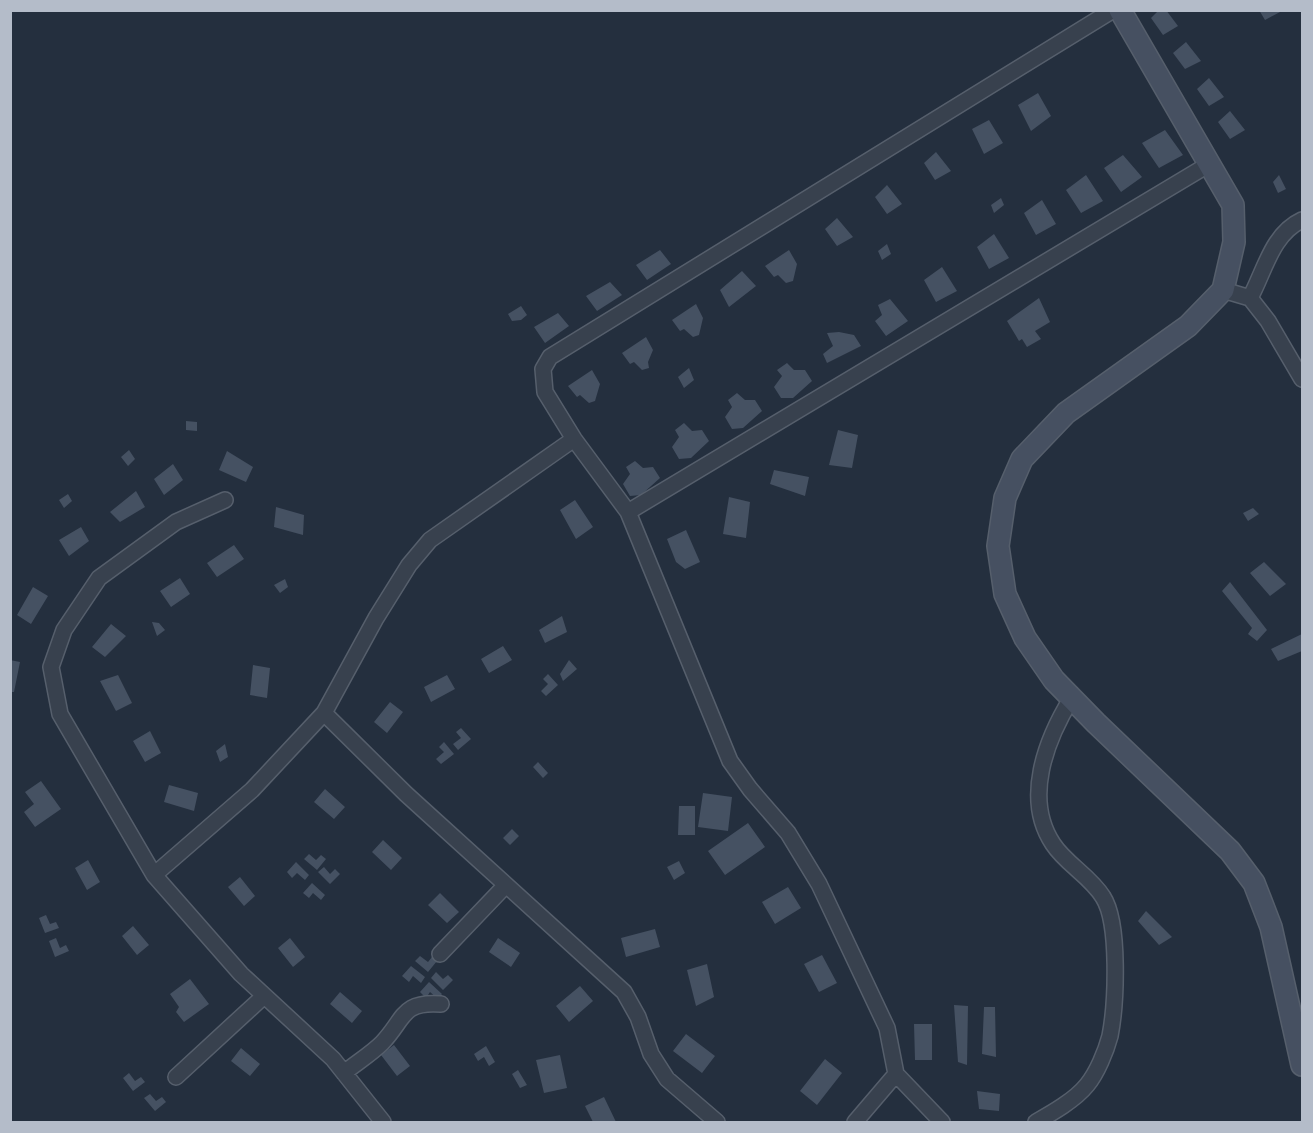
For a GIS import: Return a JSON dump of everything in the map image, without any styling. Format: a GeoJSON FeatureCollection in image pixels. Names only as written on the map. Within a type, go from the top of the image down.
{"type":"FeatureCollection","features":[{"type":"Feature","properties":{"kind":"street"},"geometry":{"type":"LineString","coordinates":[[942,1122],[896,1074],[887,1028],[819,884],[788,833],[750,789],[730,760],[628,512],[574,439],[545,392],[543,369],[550,357],[1113,10]]}},
{"type":"Feature","properties":{"kind":"street"},"geometry":{"type":"LineString","coordinates":[[1120,10],[1211,163],[1233,205],[1235,223],[1223,290],[1188,327],[1066,413],[1022,459],[1005,498],[998,546],[1005,594],[1025,638],[1071,699],[1230,850],[1254,883],[1271,927],[1302,1065]]}},
{"type":"Feature","properties":{"kind":"street"},"geometry":{"type":"LineString","coordinates":[[628,512],[1211,163]]}},
{"type":"Feature","properties":{"kind":"street"},"geometry":{"type":"LineString","coordinates":[[1250,297],[1274,247],[1285,231],[1302,220]]}},
{"type":"Feature","properties":{"kind":"street"},"geometry":{"type":"LineString","coordinates":[[1223,290],[1250,297],[1268,321],[1302,379]]}},
{"type":"Feature","properties":{"kind":"street"},"geometry":{"type":"LineString","coordinates":[[154,875],[252,790],[324,713],[376,618],[409,565],[430,540],[574,439]]}},
{"type":"Feature","properties":{"kind":"street"},"geometry":{"type":"LineString","coordinates":[[225,500],[176,522],[99,578],[64,630],[51,667],[60,714],[154,875],[264,996],[333,1059],[383,1122]]}},
{"type":"Feature","properties":{"kind":"street"},"geometry":{"type":"LineString","coordinates":[[1036,1122],[1087,1085],[1110,1036],[1115,954],[1113,922],[1104,897],[1054,845],[1041,820],[1039,794],[1045,757],[1054,728],[1071,699]]}},
{"type":"Feature","properties":{"kind":"street"},"geometry":{"type":"LineString","coordinates":[[324,713],[406,794],[624,992],[638,1017],[651,1054],[667,1079],[717,1122]]}},
{"type":"Feature","properties":{"kind":"street"},"geometry":{"type":"LineString","coordinates":[[441,954],[506,885]]}},
{"type":"Feature","properties":{"kind":"street"},"geometry":{"type":"LineString","coordinates":[[176,1077],[264,996]]}},
{"type":"Feature","properties":{"kind":"street"},"geometry":{"type":"LineString","coordinates":[[344,1073],[382,1042],[409,1009],[417,1004],[441,1004]]}},
{"type":"Feature","properties":{"kind":"street"},"geometry":{"type":"LineString","coordinates":[[855,1122],[896,1074]]}},
{"type":"Feature","properties":{"kind":"building"},"geometry":{"type":"Polygon","coordinates":[[[1159,10],[1166,10],[1178,26],[1163,35],[1151,18],[1159,10]]]}},
{"type":"Feature","properties":{"kind":"building"},"geometry":{"type":"Polygon","coordinates":[[[1259,10],[1284,10],[1265,20],[1259,10]]]}},
{"type":"Feature","properties":{"kind":"building"},"geometry":{"type":"Polygon","coordinates":[[[1186,42],[1201,61],[1185,69],[1173,53],[1186,42]]]}},
{"type":"Feature","properties":{"kind":"building"},"geometry":{"type":"Polygon","coordinates":[[[1209,78],[1224,97],[1209,106],[1197,89],[1209,78]]]}},
{"type":"Feature","properties":{"kind":"building"},"geometry":{"type":"Polygon","coordinates":[[[1038,93],[1051,116],[1031,131],[1018,105],[1038,93]]]}},
{"type":"Feature","properties":{"kind":"building"},"geometry":{"type":"Polygon","coordinates":[[[1230,111],[1245,130],[1230,139],[1218,122],[1230,111]]]}},
{"type":"Feature","properties":{"kind":"building"},"geometry":{"type":"Polygon","coordinates":[[[989,120],[1003,143],[984,154],[972,129],[989,120]]]}},
{"type":"Feature","properties":{"kind":"building"},"geometry":{"type":"Polygon","coordinates":[[[1165,130],[1183,155],[1159,168],[1142,143],[1165,130]]]}},
{"type":"Feature","properties":{"kind":"building"},"geometry":{"type":"Polygon","coordinates":[[[936,152],[951,171],[935,180],[924,163],[936,152]]]}},
{"type":"Feature","properties":{"kind":"building"},"geometry":{"type":"Polygon","coordinates":[[[1123,155],[1142,177],[1121,192],[1104,168],[1123,155]]]}},
{"type":"Feature","properties":{"kind":"building"},"geometry":{"type":"Polygon","coordinates":[[[1086,175],[1103,201],[1081,213],[1066,190],[1086,175]]]}},
{"type":"Feature","properties":{"kind":"building"},"geometry":{"type":"Polygon","coordinates":[[[1279,175],[1286,189],[1278,193],[1273,182],[1279,175]]]}},
{"type":"Feature","properties":{"kind":"building"},"geometry":{"type":"Polygon","coordinates":[[[887,185],[902,204],[887,214],[875,197],[887,185]]]}},
{"type":"Feature","properties":{"kind":"building"},"geometry":{"type":"Polygon","coordinates":[[[1001,198],[1004,205],[994,213],[991,205],[1001,198]]]}},
{"type":"Feature","properties":{"kind":"building"},"geometry":{"type":"Polygon","coordinates":[[[1042,200],[1056,224],[1036,235],[1024,213],[1042,200]]]}},
{"type":"Feature","properties":{"kind":"building"},"geometry":{"type":"Polygon","coordinates":[[[837,218],[853,237],[837,246],[825,229],[837,218]]]}},
{"type":"Feature","properties":{"kind":"building"},"geometry":{"type":"Polygon","coordinates":[[[994,234],[1009,258],[989,269],[977,247],[994,234]]]}},
{"type":"Feature","properties":{"kind":"building"},"geometry":{"type":"Polygon","coordinates":[[[887,244],[891,254],[882,260],[878,251],[887,244]]]}},
{"type":"Feature","properties":{"kind":"building"},"geometry":{"type":"Polygon","coordinates":[[[660,250],[671,264],[647,280],[636,265],[660,250]]]}},
{"type":"Feature","properties":{"kind":"building"},"geometry":{"type":"Polygon","coordinates":[[[789,250],[797,264],[793,281],[786,283],[778,275],[774,277],[765,266],[789,250]]]}},
{"type":"Feature","properties":{"kind":"building"},"geometry":{"type":"Polygon","coordinates":[[[942,267],[957,291],[936,302],[924,280],[942,267]]]}},
{"type":"Feature","properties":{"kind":"building"},"geometry":{"type":"Polygon","coordinates":[[[742,271],[756,286],[729,307],[720,290],[742,271]]]}},
{"type":"Feature","properties":{"kind":"building"},"geometry":{"type":"Polygon","coordinates":[[[610,282],[622,295],[597,311],[586,296],[610,282]]]}},
{"type":"Feature","properties":{"kind":"building"},"geometry":{"type":"Polygon","coordinates":[[[1039,298],[1050,322],[1035,331],[1041,339],[1027,347],[1022,339],[1019,341],[1007,321],[1039,298]]]}},
{"type":"Feature","properties":{"kind":"building"},"geometry":{"type":"Polygon","coordinates":[[[890,299],[908,321],[886,336],[875,321],[882,315],[878,305],[890,299]]]}},
{"type":"Feature","properties":{"kind":"building"},"geometry":{"type":"Polygon","coordinates":[[[696,304],[703,318],[699,335],[693,337],[684,329],[680,331],[672,320],[696,304]]]}},
{"type":"Feature","properties":{"kind":"building"},"geometry":{"type":"Polygon","coordinates":[[[521,306],[527,315],[521,320],[512,321],[508,314],[521,306]]]}},
{"type":"Feature","properties":{"kind":"building"},"geometry":{"type":"Polygon","coordinates":[[[558,313],[569,326],[545,343],[534,327],[558,313]]]}},
{"type":"Feature","properties":{"kind":"building"},"geometry":{"type":"Polygon","coordinates":[[[839,332],[854,335],[861,346],[827,363],[823,354],[833,346],[827,333],[839,332]]]}},
{"type":"Feature","properties":{"kind":"building"},"geometry":{"type":"Polygon","coordinates":[[[646,337],[653,350],[648,362],[649,368],[642,370],[634,362],[630,364],[622,353],[646,337]]]}},
{"type":"Feature","properties":{"kind":"building"},"geometry":{"type":"Polygon","coordinates":[[[787,363],[794,370],[805,370],[812,381],[793,398],[781,398],[774,387],[782,376],[777,370],[787,363]]]}},
{"type":"Feature","properties":{"kind":"building"},"geometry":{"type":"Polygon","coordinates":[[[689,368],[694,380],[684,388],[678,377],[689,368]]]}},
{"type":"Feature","properties":{"kind":"building"},"geometry":{"type":"Polygon","coordinates":[[[592,370],[600,384],[595,401],[589,403],[580,395],[577,397],[568,386],[592,370]]]}},
{"type":"Feature","properties":{"kind":"building"},"geometry":{"type":"Polygon","coordinates":[[[737,393],[745,400],[755,400],[762,411],[743,428],[732,429],[725,417],[732,407],[728,400],[737,393]]]}},
{"type":"Feature","properties":{"kind":"building"},"geometry":{"type":"Polygon","coordinates":[[[186,421],[197,422],[197,431],[186,430],[186,421]]]}},
{"type":"Feature","properties":{"kind":"building"},"geometry":{"type":"Polygon","coordinates":[[[684,423],[692,431],[702,430],[709,441],[691,458],[679,459],[672,447],[679,437],[675,430],[684,423]]]}},
{"type":"Feature","properties":{"kind":"building"},"geometry":{"type":"Polygon","coordinates":[[[838,430],[858,435],[852,468],[829,465],[838,430]]]}},
{"type":"Feature","properties":{"kind":"building"},"geometry":{"type":"Polygon","coordinates":[[[129,450],[135,459],[128,466],[121,457],[129,450]]]}},
{"type":"Feature","properties":{"kind":"building"},"geometry":{"type":"Polygon","coordinates":[[[227,451],[253,467],[246,482],[219,470],[227,451]]]}},
{"type":"Feature","properties":{"kind":"building"},"geometry":{"type":"Polygon","coordinates":[[[635,461],[643,468],[653,467],[660,478],[641,495],[630,496],[623,484],[630,474],[626,467],[635,461]]]}},
{"type":"Feature","properties":{"kind":"building"},"geometry":{"type":"Polygon","coordinates":[[[173,464],[183,480],[164,495],[154,479],[173,464]]]}},
{"type":"Feature","properties":{"kind":"building"},"geometry":{"type":"Polygon","coordinates":[[[774,470],[809,477],[805,496],[770,484],[774,470]]]}},
{"type":"Feature","properties":{"kind":"building"},"geometry":{"type":"Polygon","coordinates":[[[136,491],[145,507],[120,522],[110,512],[136,491]]]}},
{"type":"Feature","properties":{"kind":"building"},"geometry":{"type":"Polygon","coordinates":[[[68,494],[72,501],[64,508],[59,500],[68,494]]]}},
{"type":"Feature","properties":{"kind":"building"},"geometry":{"type":"Polygon","coordinates":[[[729,497],[750,502],[746,538],[723,534],[729,497]]]}},
{"type":"Feature","properties":{"kind":"building"},"geometry":{"type":"Polygon","coordinates":[[[575,500],[593,527],[576,539],[560,510],[575,500]]]}},
{"type":"Feature","properties":{"kind":"building"},"geometry":{"type":"Polygon","coordinates":[[[276,507],[304,515],[303,535],[274,527],[276,507]]]}},
{"type":"Feature","properties":{"kind":"building"},"geometry":{"type":"Polygon","coordinates":[[[1253,508],[1259,514],[1248,521],[1243,513],[1253,508]]]}},
{"type":"Feature","properties":{"kind":"building"},"geometry":{"type":"Polygon","coordinates":[[[81,527],[89,541],[69,556],[59,540],[81,527]]]}},
{"type":"Feature","properties":{"kind":"building"},"geometry":{"type":"Polygon","coordinates":[[[686,530],[700,562],[685,569],[676,562],[667,539],[686,530]]]}},
{"type":"Feature","properties":{"kind":"building"},"geometry":{"type":"Polygon","coordinates":[[[234,545],[244,559],[217,577],[207,563],[234,545]]]}},
{"type":"Feature","properties":{"kind":"building"},"geometry":{"type":"Polygon","coordinates":[[[1264,562],[1286,584],[1270,596],[1250,573],[1264,562]]]}},
{"type":"Feature","properties":{"kind":"building"},"geometry":{"type":"Polygon","coordinates":[[[180,578],[190,594],[171,607],[160,591],[180,578]]]}},
{"type":"Feature","properties":{"kind":"building"},"geometry":{"type":"Polygon","coordinates":[[[285,579],[288,587],[280,593],[274,585],[285,579]]]}},
{"type":"Feature","properties":{"kind":"building"},"geometry":{"type":"Polygon","coordinates":[[[1230,582],[1267,630],[1257,641],[1248,634],[1252,628],[1222,591],[1230,582]]]}},
{"type":"Feature","properties":{"kind":"building"},"geometry":{"type":"Polygon","coordinates":[[[33,587],[48,596],[31,624],[17,615],[33,587]]]}},
{"type":"Feature","properties":{"kind":"building"},"geometry":{"type":"Polygon","coordinates":[[[562,616],[567,632],[545,643],[539,630],[562,616]]]}},
{"type":"Feature","properties":{"kind":"building"},"geometry":{"type":"Polygon","coordinates":[[[152,622],[159,623],[165,630],[157,636],[152,622]]]}},
{"type":"Feature","properties":{"kind":"building"},"geometry":{"type":"Polygon","coordinates":[[[111,624],[126,636],[105,657],[92,647],[111,624]]]}},
{"type":"Feature","properties":{"kind":"building"},"geometry":{"type":"Polygon","coordinates":[[[1302,634],[1302,651],[1278,661],[1271,649],[1302,634]]]}},
{"type":"Feature","properties":{"kind":"building"},"geometry":{"type":"Polygon","coordinates":[[[503,646],[512,660],[489,673],[481,659],[503,646]]]}},
{"type":"Feature","properties":{"kind":"building"},"geometry":{"type":"Polygon","coordinates":[[[10,660],[20,662],[14,692],[10,692],[10,660]]]}},
{"type":"Feature","properties":{"kind":"building"},"geometry":{"type":"Polygon","coordinates":[[[569,660],[577,669],[563,681],[560,674],[569,660]]]}},
{"type":"Feature","properties":{"kind":"building"},"geometry":{"type":"Polygon","coordinates":[[[253,665],[270,668],[267,698],[250,695],[253,665]]]}},
{"type":"Feature","properties":{"kind":"building"},"geometry":{"type":"Polygon","coordinates":[[[548,674],[558,685],[546,696],[541,691],[548,684],[543,679],[548,674]]]}},
{"type":"Feature","properties":{"kind":"building"},"geometry":{"type":"Polygon","coordinates":[[[118,675],[132,703],[116,711],[100,681],[118,675]]]}},
{"type":"Feature","properties":{"kind":"building"},"geometry":{"type":"Polygon","coordinates":[[[447,675],[455,689],[431,702],[424,687],[447,675]]]}},
{"type":"Feature","properties":{"kind":"building"},"geometry":{"type":"Polygon","coordinates":[[[390,702],[403,712],[387,733],[374,722],[390,702]]]}},
{"type":"Feature","properties":{"kind":"building"},"geometry":{"type":"Polygon","coordinates":[[[461,728],[471,739],[458,750],[453,744],[461,738],[456,732],[461,728]]]}},
{"type":"Feature","properties":{"kind":"building"},"geometry":{"type":"Polygon","coordinates":[[[150,731],[161,753],[145,762],[133,741],[150,731]]]}},
{"type":"Feature","properties":{"kind":"building"},"geometry":{"type":"Polygon","coordinates":[[[444,742],[454,754],[441,764],[436,759],[444,752],[439,747],[444,742]]]}},
{"type":"Feature","properties":{"kind":"building"},"geometry":{"type":"Polygon","coordinates":[[[225,744],[228,757],[220,762],[216,751],[225,744]]]}},
{"type":"Feature","properties":{"kind":"building"},"geometry":{"type":"Polygon","coordinates":[[[538,762],[548,773],[543,778],[533,767],[538,762]]]}},
{"type":"Feature","properties":{"kind":"building"},"geometry":{"type":"Polygon","coordinates":[[[41,781],[61,809],[35,827],[24,812],[34,804],[25,792],[41,781]]]}},
{"type":"Feature","properties":{"kind":"building"},"geometry":{"type":"Polygon","coordinates":[[[169,785],[198,793],[194,811],[164,802],[169,785]]]}},
{"type":"Feature","properties":{"kind":"building"},"geometry":{"type":"Polygon","coordinates":[[[325,789],[345,807],[334,819],[314,802],[325,789]]]}},
{"type":"Feature","properties":{"kind":"building"},"geometry":{"type":"Polygon","coordinates":[[[703,793],[732,797],[728,831],[698,827],[703,793]]]}},
{"type":"Feature","properties":{"kind":"building"},"geometry":{"type":"Polygon","coordinates":[[[679,806],[695,806],[695,835],[678,835],[679,806]]]}},
{"type":"Feature","properties":{"kind":"building"},"geometry":{"type":"Polygon","coordinates":[[[748,823],[765,847],[725,875],[708,851],[748,823]]]}},
{"type":"Feature","properties":{"kind":"building"},"geometry":{"type":"Polygon","coordinates":[[[512,829],[519,836],[510,845],[503,838],[512,829]]]}},
{"type":"Feature","properties":{"kind":"building"},"geometry":{"type":"Polygon","coordinates":[[[383,840],[402,858],[391,870],[372,852],[383,840]]]}},
{"type":"Feature","properties":{"kind":"building"},"geometry":{"type":"Polygon","coordinates":[[[309,854],[316,860],[321,855],[326,859],[317,870],[304,859],[309,854]]]}},
{"type":"Feature","properties":{"kind":"building"},"geometry":{"type":"Polygon","coordinates":[[[88,860],[100,882],[87,890],[75,868],[88,860]]]}},
{"type":"Feature","properties":{"kind":"building"},"geometry":{"type":"Polygon","coordinates":[[[679,861],[685,873],[674,880],[667,867],[679,861]]]}},
{"type":"Feature","properties":{"kind":"building"},"geometry":{"type":"Polygon","coordinates":[[[296,862],[309,875],[305,880],[297,873],[292,878],[287,872],[296,862]]]}},
{"type":"Feature","properties":{"kind":"building"},"geometry":{"type":"Polygon","coordinates":[[[324,867],[330,874],[335,869],[340,874],[330,884],[318,872],[324,867]]]}},
{"type":"Feature","properties":{"kind":"building"},"geometry":{"type":"Polygon","coordinates":[[[240,877],[255,896],[244,906],[228,887],[240,877]]]}},
{"type":"Feature","properties":{"kind":"building"},"geometry":{"type":"Polygon","coordinates":[[[312,883],[325,895],[321,900],[313,893],[309,898],[303,893],[312,883]]]}},
{"type":"Feature","properties":{"kind":"building"},"geometry":{"type":"Polygon","coordinates":[[[788,887],[801,908],[775,924],[762,902],[788,887]]]}},
{"type":"Feature","properties":{"kind":"building"},"geometry":{"type":"Polygon","coordinates":[[[440,893],[459,912],[447,923],[428,905],[440,893]]]}},
{"type":"Feature","properties":{"kind":"building"},"geometry":{"type":"Polygon","coordinates":[[[1146,911],[1172,937],[1159,945],[1138,921],[1146,911]]]}},
{"type":"Feature","properties":{"kind":"building"},"geometry":{"type":"Polygon","coordinates":[[[46,915],[50,924],[56,922],[59,928],[45,933],[39,918],[46,915]]]}},
{"type":"Feature","properties":{"kind":"building"},"geometry":{"type":"Polygon","coordinates":[[[133,926],[149,945],[137,955],[122,936],[133,926]]]}},
{"type":"Feature","properties":{"kind":"building"},"geometry":{"type":"Polygon","coordinates":[[[655,929],[660,947],[626,957],[621,938],[655,929]]]}},
{"type":"Feature","properties":{"kind":"building"},"geometry":{"type":"Polygon","coordinates":[[[56,938],[60,948],[66,945],[69,951],[55,957],[49,941],[56,938]]]}},
{"type":"Feature","properties":{"kind":"building"},"geometry":{"type":"Polygon","coordinates":[[[290,938],[305,957],[293,967],[278,948],[290,938]]]}},
{"type":"Feature","properties":{"kind":"building"},"geometry":{"type":"Polygon","coordinates":[[[498,938],[520,953],[511,967],[489,952],[498,938]]]}},
{"type":"Feature","properties":{"kind":"building"},"geometry":{"type":"Polygon","coordinates":[[[822,955],[837,983],[819,992],[804,964],[822,955]]]}},
{"type":"Feature","properties":{"kind":"building"},"geometry":{"type":"Polygon","coordinates":[[[420,956],[428,962],[432,957],[437,961],[428,972],[415,961],[420,956]]]}},
{"type":"Feature","properties":{"kind":"building"},"geometry":{"type":"Polygon","coordinates":[[[707,964],[714,997],[696,1006],[687,970],[707,964]]]}},
{"type":"Feature","properties":{"kind":"building"},"geometry":{"type":"Polygon","coordinates":[[[411,966],[425,977],[421,983],[413,976],[409,982],[402,976],[411,966]]]}},
{"type":"Feature","properties":{"kind":"building"},"geometry":{"type":"Polygon","coordinates":[[[436,972],[443,979],[448,975],[453,980],[443,990],[431,978],[436,972]]]}},
{"type":"Feature","properties":{"kind":"building"},"geometry":{"type":"Polygon","coordinates":[[[190,979],[209,1004],[184,1022],[176,1012],[179,1007],[170,994],[190,979]]]}},
{"type":"Feature","properties":{"kind":"building"},"geometry":{"type":"Polygon","coordinates":[[[429,982],[442,994],[438,999],[430,992],[426,998],[420,992],[429,982]]]}},
{"type":"Feature","properties":{"kind":"building"},"geometry":{"type":"Polygon","coordinates":[[[580,986],[593,1001],[569,1022],[556,1006],[580,986]]]}},
{"type":"Feature","properties":{"kind":"building"},"geometry":{"type":"Polygon","coordinates":[[[340,992],[362,1011],[352,1023],[330,1004],[340,992]]]}},
{"type":"Feature","properties":{"kind":"building"},"geometry":{"type":"Polygon","coordinates":[[[954,1005],[968,1006],[967,1065],[958,1062],[954,1005]]]}},
{"type":"Feature","properties":{"kind":"building"},"geometry":{"type":"Polygon","coordinates":[[[984,1007],[995,1007],[996,1057],[982,1054],[984,1007]]]}},
{"type":"Feature","properties":{"kind":"building"},"geometry":{"type":"Polygon","coordinates":[[[914,1024],[932,1024],[932,1060],[915,1060],[914,1024]]]}},
{"type":"Feature","properties":{"kind":"building"},"geometry":{"type":"Polygon","coordinates":[[[686,1034],[715,1056],[702,1073],[673,1051],[686,1034]]]}},
{"type":"Feature","properties":{"kind":"building"},"geometry":{"type":"Polygon","coordinates":[[[394,1045],[410,1066],[397,1076],[381,1055],[394,1045]]]}},
{"type":"Feature","properties":{"kind":"building"},"geometry":{"type":"Polygon","coordinates":[[[486,1046],[495,1062],[489,1066],[484,1057],[478,1061],[474,1054],[486,1046]]]}},
{"type":"Feature","properties":{"kind":"building"},"geometry":{"type":"Polygon","coordinates":[[[241,1048],[260,1064],[250,1076],[231,1061],[241,1048]]]}},
{"type":"Feature","properties":{"kind":"building"},"geometry":{"type":"Polygon","coordinates":[[[560,1055],[567,1088],[544,1093],[536,1060],[560,1055]]]}},
{"type":"Feature","properties":{"kind":"building"},"geometry":{"type":"Polygon","coordinates":[[[825,1059],[842,1073],[817,1105],[800,1091],[825,1059]]]}},
{"type":"Feature","properties":{"kind":"building"},"geometry":{"type":"Polygon","coordinates":[[[518,1070],[527,1085],[520,1088],[512,1074],[518,1070]]]}},
{"type":"Feature","properties":{"kind":"building"},"geometry":{"type":"Polygon","coordinates":[[[129,1073],[135,1081],[141,1077],[145,1082],[133,1091],[123,1078],[129,1073]]]}},
{"type":"Feature","properties":{"kind":"building"},"geometry":{"type":"Polygon","coordinates":[[[977,1091],[1000,1094],[999,1111],[979,1109],[977,1091]]]}},
{"type":"Feature","properties":{"kind":"building"},"geometry":{"type":"Polygon","coordinates":[[[150,1094],[156,1101],[162,1097],[166,1102],[155,1111],[144,1098],[150,1094]]]}},
{"type":"Feature","properties":{"kind":"building"},"geometry":{"type":"Polygon","coordinates":[[[604,1097],[616,1122],[593,1122],[585,1106],[604,1097]]]}}]}
